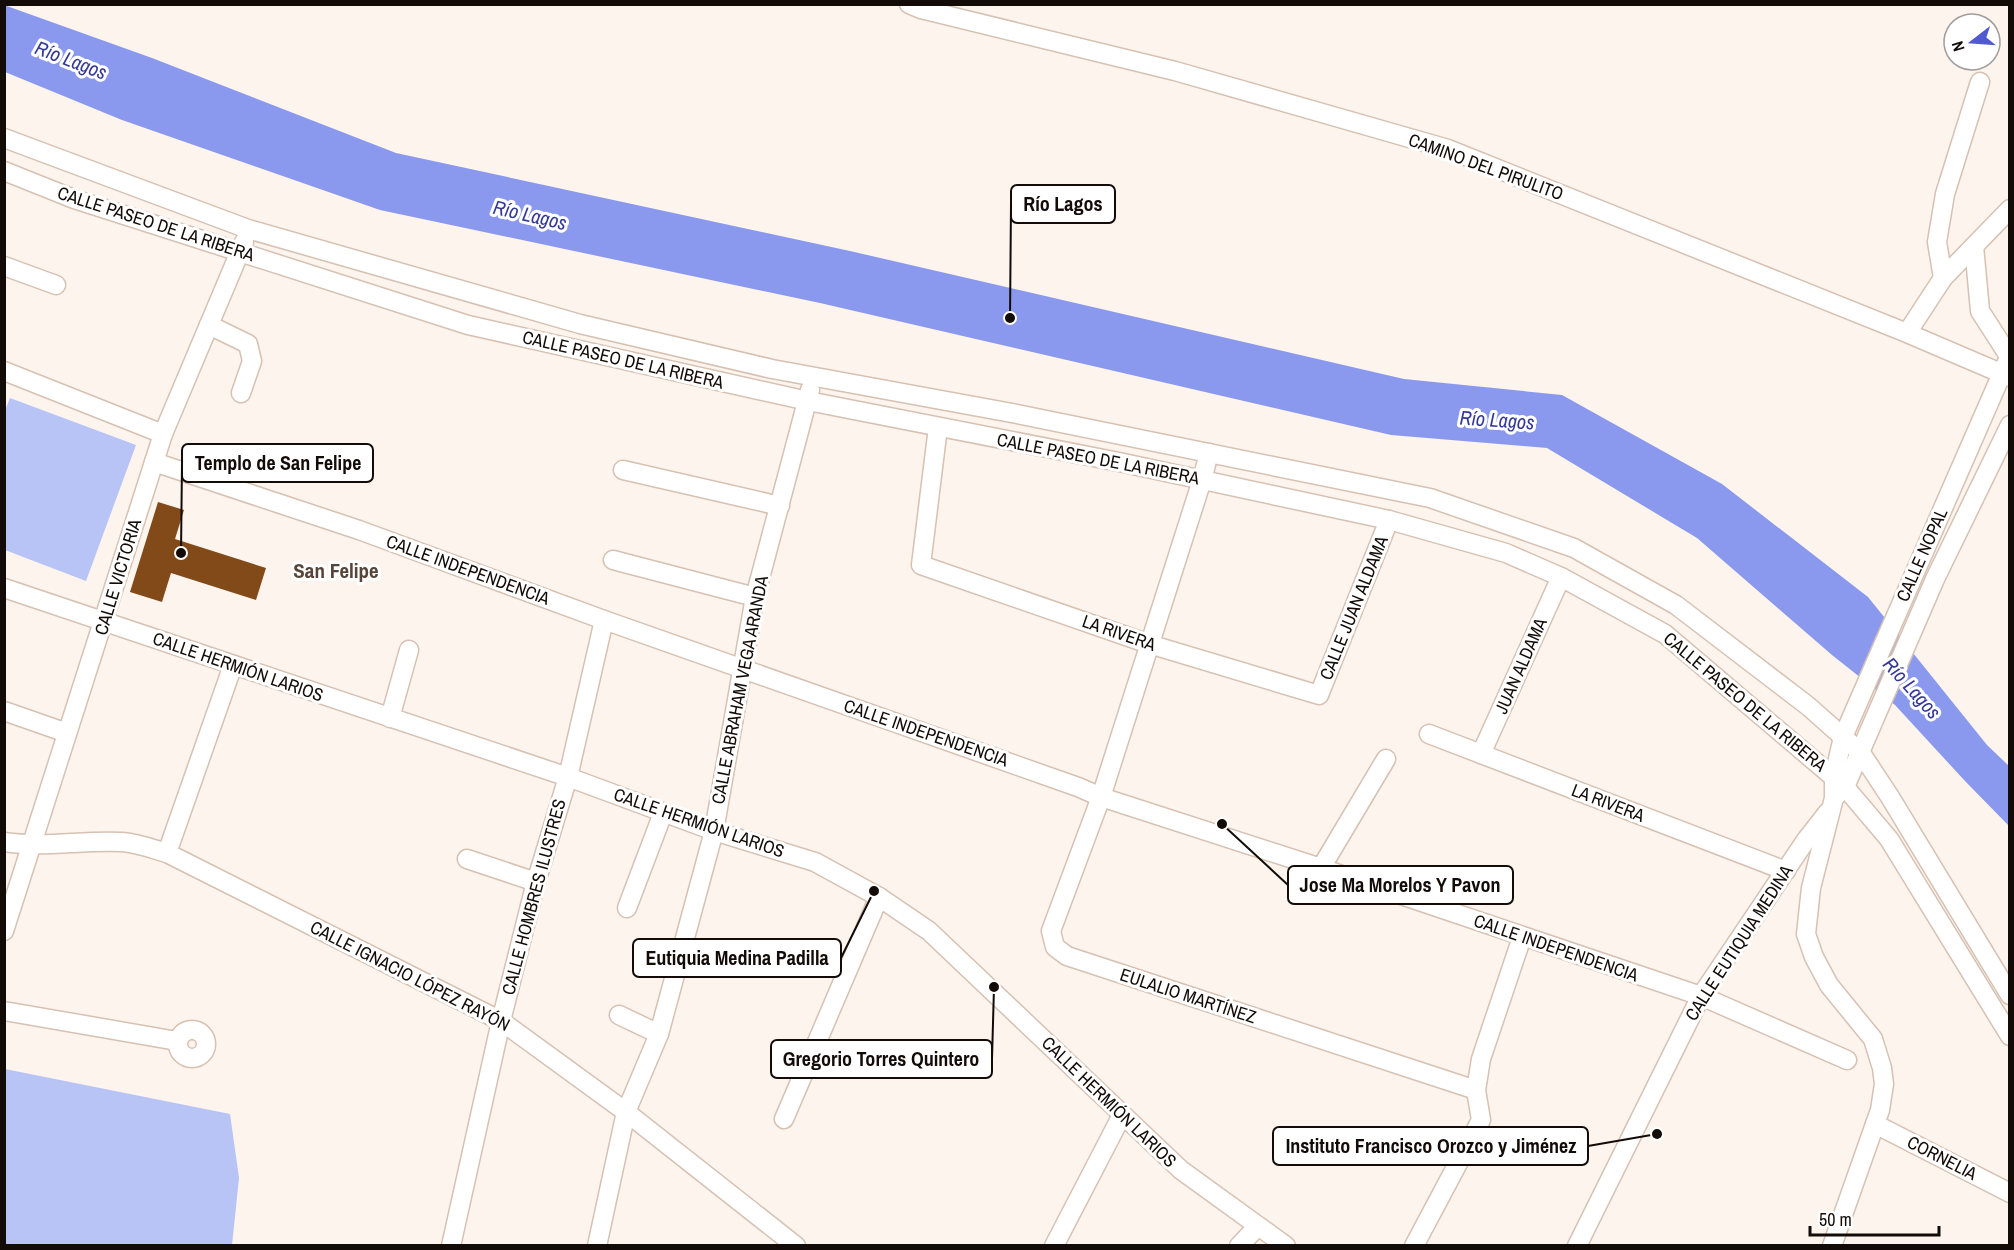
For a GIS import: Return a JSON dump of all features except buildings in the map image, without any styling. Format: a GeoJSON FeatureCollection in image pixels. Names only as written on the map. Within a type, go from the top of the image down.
{"type":"FeatureCollection","features":[{"type":"Feature","properties":{"kind":"street","name":"CAMINO DEL PIRULITO"},"geometry":{"type":"LineString","coordinates":[[909,4],[921,9],[1175,71],[1448,149],[1907,333],[2007,365]]}},
{"type":"Feature","properties":{"kind":"street"},"geometry":{"type":"LineString","coordinates":[[1943,278],[1937,242],[1945,194],[1980,82]]}},
{"type":"Feature","properties":{"kind":"street","name":"CALLE PASEO DE LA RIBERA"},"geometry":{"type":"LineString","coordinates":[[4,138],[248,229],[580,324],[772,369],[1017,414],[1430,498],[1574,548],[1676,605],[1863,745],[1896,807],[2010,995]]}},
{"type":"Feature","properties":{"kind":"street","name":"CALLE PASEO DE LA RIBERA"},"geometry":{"type":"LineString","coordinates":[[4,171],[74,199],[468,325],[808,401],[1119,462],[1389,520],[1506,553],[1561,577],[1665,634],[1889,839],[2010,1036]]}},
{"type":"Feature","properties":{"kind":"street"},"geometry":{"type":"LineString","coordinates":[[1907,333],[1943,278],[2010,209]]}},
{"type":"Feature","properties":{"kind":"street","name":"CALLE VICTORIA"},"geometry":{"type":"LineString","coordinates":[[4,931],[163,435],[248,229]]}},
{"type":"Feature","properties":{"kind":"street"},"geometry":{"type":"LineString","coordinates":[[1974,246],[1980,311],[2007,365]]}},
{"type":"Feature","properties":{"kind":"street"},"geometry":{"type":"LineString","coordinates":[[4,266],[56,285]]}},
{"type":"Feature","properties":{"kind":"street"},"geometry":{"type":"LineString","coordinates":[[209,325],[248,344],[252,362],[241,393]]}},
{"type":"Feature","properties":{"kind":"street","name":"CALLE NOPAL"},"geometry":{"type":"LineString","coordinates":[[1836,792],[1845,732],[2007,365]]}},
{"type":"Feature","properties":{"kind":"street"},"geometry":{"type":"LineString","coordinates":[[4,371],[163,435]]}},
{"type":"Feature","properties":{"kind":"street","name":"CALLE ABRAHAM VEGA ARANDA"},"geometry":{"type":"LineString","coordinates":[[597,1245],[626,1112],[659,1034],[714,831],[755,597],[808,401],[812,376]]}},
{"type":"Feature","properties":{"kind":"street","name":"CALLE NOPAL"},"geometry":{"type":"LineString","coordinates":[[1836,792],[1863,745],[1935,579],[2010,425]]}},
{"type":"Feature","properties":{"kind":"street","name":"LA RIVERA"},"geometry":{"type":"LineString","coordinates":[[938,427],[921,565],[1149,644],[1319,695]]}},
{"type":"Feature","properties":{"kind":"street","name":"EULALIO MARTÍNEZ"},"geometry":{"type":"LineString","coordinates":[[1209,453],[1101,796],[1051,931],[1055,946],[1067,956],[1476,1090]]}},
{"type":"Feature","properties":{"kind":"street","name":"CALLE INDEPENDENCIA"},"geometry":{"type":"LineString","coordinates":[[154,462],[359,530],[604,620],[1101,796],[1701,996],[1847,1060]]}},
{"type":"Feature","properties":{"kind":"street"},"geometry":{"type":"LineString","coordinates":[[622,470],[780,506]]}},
{"type":"Feature","properties":{"kind":"street","name":"CALLE JUAN ALDAMA"},"geometry":{"type":"LineString","coordinates":[[1319,695],[1389,520]]}},
{"type":"Feature","properties":{"kind":"street"},"geometry":{"type":"LineString","coordinates":[[613,560],[755,597]]}},
{"type":"Feature","properties":{"kind":"street","name":"JUAN ALDAMA"},"geometry":{"type":"LineString","coordinates":[[1481,754],[1561,577]]}},
{"type":"Feature","properties":{"kind":"street","name":"CALLE HERMIÓN LARIOS"},"geometry":{"type":"LineString","coordinates":[[4,588],[568,777],[714,831],[815,862],[879,897],[929,931],[1181,1170],[1286,1245]]}},
{"type":"Feature","properties":{"kind":"street","name":"CALLE HOMBRES ILUSTRES"},"geometry":{"type":"LineString","coordinates":[[452,1245],[501,1021],[536,882],[568,777],[604,620]]}},
{"type":"Feature","properties":{"kind":"street"},"geometry":{"type":"LineString","coordinates":[[390,718],[408,650]]}},
{"type":"Feature","properties":{"kind":"street"},"geometry":{"type":"LineString","coordinates":[[167,853],[233,665]]}},
{"type":"Feature","properties":{"kind":"street"},"geometry":{"type":"LineString","coordinates":[[4,711],[67,733]]}},
{"type":"Feature","properties":{"kind":"street","name":"LA RIVERA"},"geometry":{"type":"LineString","coordinates":[[1430,734],[1786,871]]}},
{"type":"Feature","properties":{"kind":"street"},"geometry":{"type":"LineString","coordinates":[[1321,868],[1386,759]]}},
{"type":"Feature","properties":{"kind":"street"},"geometry":{"type":"LineString","coordinates":[[1833,1245],[1880,1110],[1884,1084],[1874,1039],[1829,985],[1814,957],[1806,934],[1811,888],[1836,792]]}},
{"type":"Feature","properties":{"kind":"street","name":"CALLE EUTIQUIA MEDINA"},"geometry":{"type":"LineString","coordinates":[[1577,1245],[1701,996],[1786,871],[1836,792]]}},
{"type":"Feature","properties":{"kind":"street"},"geometry":{"type":"LineString","coordinates":[[627,908],[663,813]]}},
{"type":"Feature","properties":{"kind":"street","name":"CALLE IGNACIO LÓPEZ RAYÓN"},"geometry":{"type":"LineString","coordinates":[[4,842],[30,846],[125,842],[167,853],[501,1021],[626,1112],[796,1245]]}},
{"type":"Feature","properties":{"kind":"street"},"geometry":{"type":"LineString","coordinates":[[467,859],[536,882]]}},
{"type":"Feature","properties":{"kind":"street"},"geometry":{"type":"LineString","coordinates":[[784,1119],[879,897]]}},
{"type":"Feature","properties":{"kind":"street"},"geometry":{"type":"LineString","coordinates":[[1414,1245],[1481,1120],[1476,1090],[1481,1059],[1522,937]]}},
{"type":"Feature","properties":{"kind":"street"},"geometry":{"type":"LineString","coordinates":[[4,1011],[177,1041]]}},
{"type":"Feature","properties":{"kind":"street"},"geometry":{"type":"LineString","coordinates":[[620,1015],[659,1034]]}},
{"type":"Feature","properties":{"kind":"street"},"geometry":{"type":"LineString","coordinates":[[1054,1245],[1122,1115]]}},
{"type":"Feature","properties":{"kind":"street","name":"CORNELIA"},"geometry":{"type":"LineString","coordinates":[[1875,1124],[2010,1192]]}},
{"type":"Feature","properties":{"kind":"street"},"geometry":{"type":"LineString","coordinates":[[1239,1245],[1258,1226]]}},
{"type":"Feature","properties":{"kind":"shaded area"},"geometry":{"type":"Polygon","coordinates":[[[10,398],[136,445],[86,581],[5,550],[4,413],[10,398]]]}},
{"type":"Feature","properties":{"kind":"shaded area"},"geometry":{"type":"Polygon","coordinates":[[[5,1069],[230,1114],[239,1178],[232,1245],[5,1245],[5,1069]]]}},
{"type":"Feature","properties":{"kind":"water"},"geometry":{"type":"Polygon","coordinates":[[[4,5],[152,58],[396,153],[850,251],[1404,379],[1562,395],[1722,484],[1868,597],[1987,745],[2009,766],[2009,826],[1895,705],[1832,655],[1697,538],[1547,448],[1391,435],[820,303],[380,210],[122,120],[5,72],[4,5]]]}},
{"type":"Feature","properties":{"kind":"place","name":"Río Lagos"},"geometry":{"type":"Point","coordinates":[1010,318]}},
{"type":"Feature","properties":{"kind":"place","name":"Templo de San Felipe"},"geometry":{"type":"Point","coordinates":[181,553]}},
{"type":"Feature","properties":{"kind":"place","name":"Jose Ma Morelos Y Pavon"},"geometry":{"type":"Point","coordinates":[1222,824]}},
{"type":"Feature","properties":{"kind":"place","name":"Eutiquia Medina Padilla"},"geometry":{"type":"Point","coordinates":[874,891]}},
{"type":"Feature","properties":{"kind":"place","name":"Gregorio Torres Quintero"},"geometry":{"type":"Point","coordinates":[994,987]}},
{"type":"Feature","properties":{"kind":"place","name":"Instituto Francisco Orozco y Jiménez"},"geometry":{"type":"Point","coordinates":[1657,1134]}},
{"type":"Feature","properties":{"kind":"district","name":"San Felipe"},"geometry":{"type":"Point","coordinates":[336,571]}}]}
